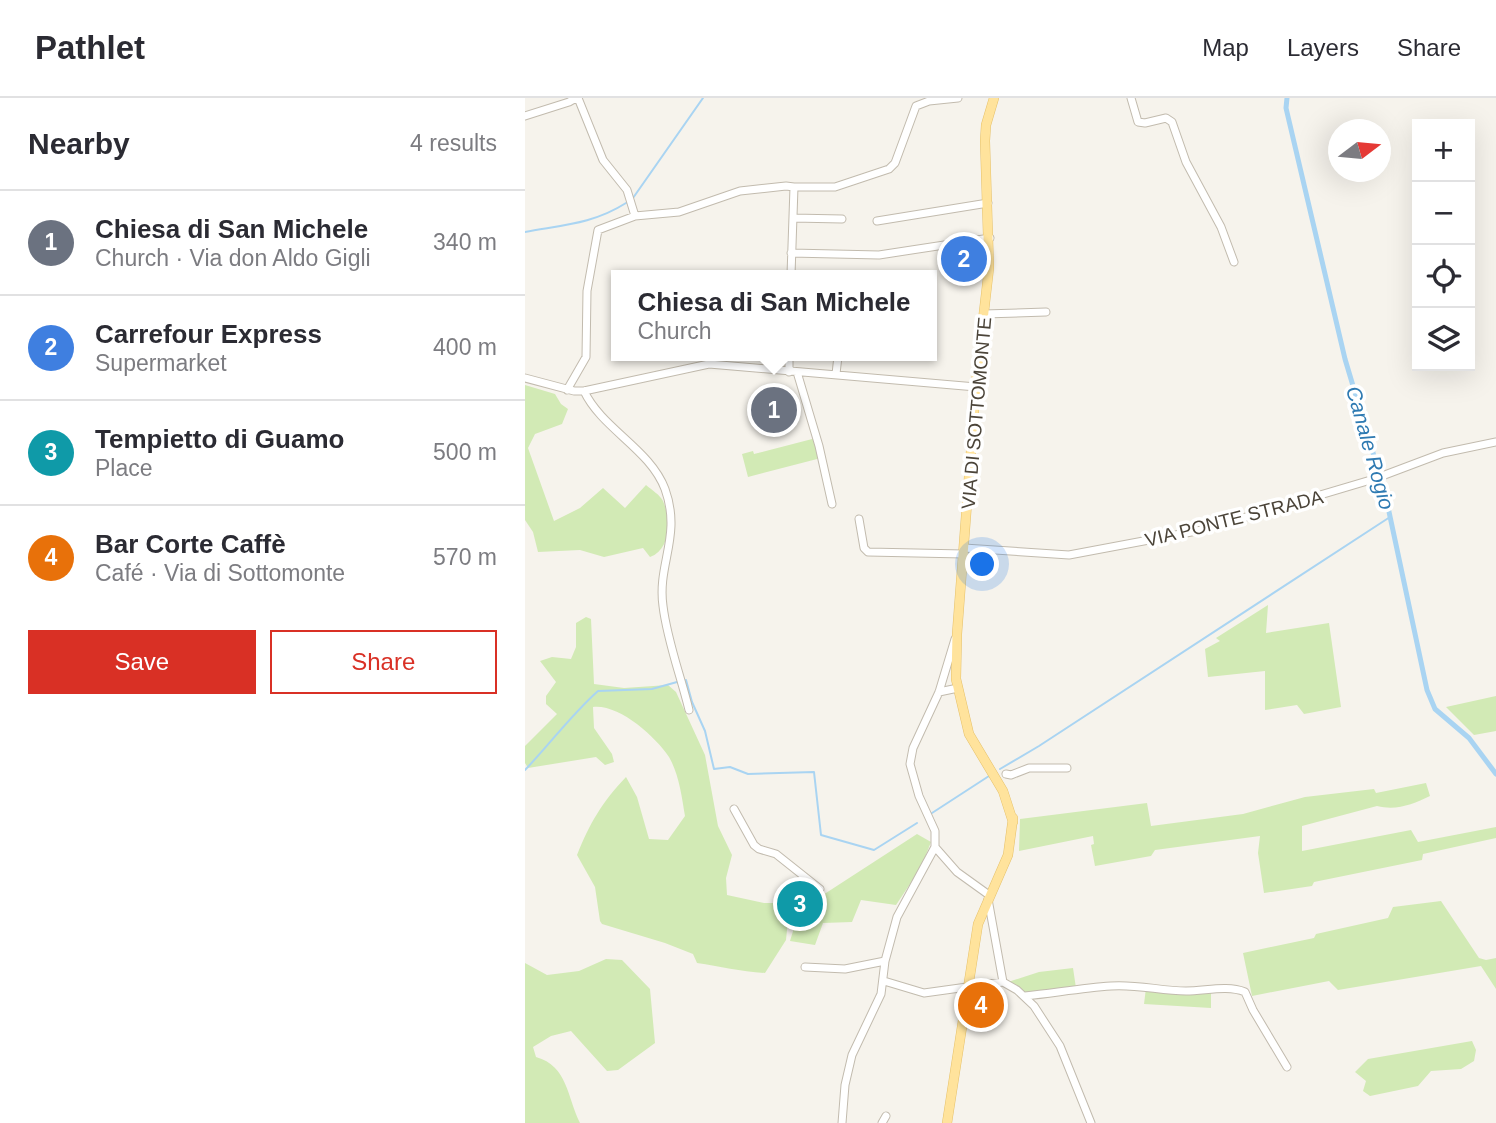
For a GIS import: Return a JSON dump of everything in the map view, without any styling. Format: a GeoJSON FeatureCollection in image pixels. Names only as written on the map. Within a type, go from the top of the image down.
{"type":"FeatureCollection","features":[{"type":"Feature","properties":{"kind":"main road","name":"VIA DI SOTTOMONTE"},"geometry":{"type":"LineString","coordinates":[[994,98],[986,125],[990,238],[957,635],[957,684],[973,743],[1003,791],[1013,822]]}},
{"type":"Feature","properties":{"kind":"main road","name":"VIA DI SOTTOMONTE"},"geometry":{"type":"LineString","coordinates":[[947,1123],[978,924],[1008,855],[1013,822],[1010,796],[1002,773],[968,727]]}},
{"type":"Feature","properties":{"kind":"street"},"geometry":{"type":"LineString","coordinates":[[525,116],[577,98],[603,160],[627,190],[635,216]]}},
{"type":"Feature","properties":{"kind":"street"},"geometry":{"type":"LineString","coordinates":[[567,390],[586,357],[587,291],[596,233],[604,227],[635,216],[679,212],[745,190],[835,187],[890,169],[895,163],[916,106],[929,101],[958,98]]}},
{"type":"Feature","properties":{"kind":"street"},"geometry":{"type":"LineString","coordinates":[[1131,98],[1138,122],[1166,118],[1172,122],[1186,162],[1221,227],[1234,262]]}},
{"type":"Feature","properties":{"kind":"street"},"geometry":{"type":"LineString","coordinates":[[791,270],[794,187]]}},
{"type":"Feature","properties":{"kind":"street"},"geometry":{"type":"LineString","coordinates":[[877,221],[988,203]]}},
{"type":"Feature","properties":{"kind":"street"},"geometry":{"type":"LineString","coordinates":[[793,218],[842,219]]}},
{"type":"Feature","properties":{"kind":"street"},"geometry":{"type":"LineString","coordinates":[[791,253],[879,254],[990,238]]}},
{"type":"Feature","properties":{"kind":"street"},"geometry":{"type":"LineString","coordinates":[[984,314],[1046,312]]}},
{"type":"Feature","properties":{"kind":"street"},"geometry":{"type":"LineString","coordinates":[[730,361],[730,365]]}},
{"type":"Feature","properties":{"kind":"street"},"geometry":{"type":"LineString","coordinates":[[790,361],[819,446],[832,504]]}},
{"type":"Feature","properties":{"kind":"street"},"geometry":{"type":"LineString","coordinates":[[836,374],[837,361]]}},
{"type":"Feature","properties":{"kind":"street"},"geometry":{"type":"LineString","coordinates":[[525,378],[567,390],[584,390],[697,366],[730,365],[976,387]]}},
{"type":"Feature","properties":{"kind":"street"},"geometry":{"type":"LineString","coordinates":[[584,390],[618,432],[651,466],[665,490],[673,533],[663,583],[663,606],[689,710]]}},
{"type":"Feature","properties":{"kind":"street","name":"VIA PONTE STRADA"},"geometry":{"type":"LineString","coordinates":[[859,519],[864,548],[868,552],[964,551],[1055,555],[1085,553],[1202,530],[1374,479],[1443,453],[1496,442]]}},
{"type":"Feature","properties":{"kind":"street"},"geometry":{"type":"LineString","coordinates":[[842,1123],[845,1084],[852,1055],[881,994],[885,961],[897,917],[935,847],[935,831],[919,796],[910,764],[913,748],[939,692],[957,635]]}},
{"type":"Feature","properties":{"kind":"street"},"geometry":{"type":"LineString","coordinates":[[942,682],[957,684]]}},
{"type":"Feature","properties":{"kind":"street"},"geometry":{"type":"LineString","coordinates":[[939,692],[957,684]]}},
{"type":"Feature","properties":{"kind":"street"},"geometry":{"type":"LineString","coordinates":[[1002,773],[1011,775],[1029,768],[1067,768]]}},
{"type":"Feature","properties":{"kind":"street"},"geometry":{"type":"LineString","coordinates":[[734,809],[754,845],[776,853],[820,889]]}},
{"type":"Feature","properties":{"kind":"street"},"geometry":{"type":"LineString","coordinates":[[935,847],[957,872],[989,897],[1003,982]]}},
{"type":"Feature","properties":{"kind":"street"},"geometry":{"type":"LineString","coordinates":[[804,967],[845,969],[885,961]]}},
{"type":"Feature","properties":{"kind":"street"},"geometry":{"type":"LineString","coordinates":[[884,981],[924,993],[1003,982],[1025,996],[1060,1046],[1091,1123]]}},
{"type":"Feature","properties":{"kind":"street"},"geometry":{"type":"LineString","coordinates":[[1025,996],[1112,986],[1150,987],[1167,991],[1204,991],[1233,987],[1245,992],[1287,1067]]}},
{"type":"Feature","properties":{"kind":"green space"},"geometry":{"type":"Polygon","coordinates":[[[525,385],[555,394],[568,409],[562,424],[535,434],[528,448],[554,521],[580,508],[603,488],[625,508],[646,485],[662,499],[666,509],[667,533],[662,548],[657,553],[650,557],[643,548],[604,557],[580,550],[538,552],[533,532],[525,520],[525,385]]]}},
{"type":"Feature","properties":{"kind":"green space"},"geometry":{"type":"Polygon","coordinates":[[[816,438],[821,458],[748,477],[742,454],[753,451],[754,454],[816,438]]]}},
{"type":"Feature","properties":{"kind":"green space"},"geometry":{"type":"Polygon","coordinates":[[[1268,605],[1266,633],[1329,623],[1341,707],[1304,714],[1297,705],[1265,710],[1265,671],[1208,677],[1205,649],[1220,641],[1216,638],[1268,605]]]}},
{"type":"Feature","properties":{"kind":"green space"},"geometry":{"type":"Polygon","coordinates":[[[586,617],[591,619],[594,684],[624,688],[668,685],[676,692],[705,755],[718,826],[732,855],[726,878],[727,895],[764,903],[783,903],[789,910],[786,940],[765,973],[697,963],[693,954],[602,924],[600,921],[595,887],[577,855],[592,823],[610,795],[626,777],[637,797],[649,839],[668,840],[685,816],[678,778],[669,757],[646,731],[625,716],[603,707],[593,707],[594,728],[612,754],[614,762],[605,765],[596,757],[528,768],[525,763],[525,746],[557,714],[546,704],[546,696],[556,682],[540,661],[552,657],[571,659],[576,647],[576,623],[586,617]]]}},
{"type":"Feature","properties":{"kind":"green space"},"geometry":{"type":"Polygon","coordinates":[[[1496,696],[1496,731],[1474,735],[1446,707],[1496,696]]]}},
{"type":"Feature","properties":{"kind":"green space"},"geometry":{"type":"Polygon","coordinates":[[[1426,783],[1430,796],[1411,804],[1391,808],[1377,806],[1302,826],[1302,851],[1411,830],[1418,842],[1496,827],[1496,838],[1423,854],[1422,860],[1314,882],[1312,886],[1264,893],[1258,853],[1260,836],[1155,850],[1151,856],[1095,866],[1091,845],[1094,844],[1093,836],[1019,851],[1020,819],[1147,803],[1151,826],[1243,814],[1305,797],[1374,789],[1376,793],[1426,783]]]}},
{"type":"Feature","properties":{"kind":"green space"},"geometry":{"type":"Polygon","coordinates":[[[917,834],[931,842],[916,880],[912,881],[896,905],[861,900],[852,922],[823,923],[815,945],[790,941],[797,918],[810,913],[809,904],[917,834]]]}},
{"type":"Feature","properties":{"kind":"green space"},"geometry":{"type":"Polygon","coordinates":[[[1441,901],[1479,958],[1496,958],[1496,989],[1481,966],[1338,990],[1329,981],[1252,996],[1243,953],[1388,918],[1393,907],[1441,901]]]}},
{"type":"Feature","properties":{"kind":"green space"},"geometry":{"type":"Polygon","coordinates":[[[606,959],[622,960],[650,989],[655,1043],[618,1070],[607,1071],[571,1031],[551,1036],[533,1047],[536,1057],[547,1061],[561,1075],[580,1123],[525,1123],[525,963],[547,975],[579,971],[606,959]]]}},
{"type":"Feature","properties":{"kind":"green space"},"geometry":{"type":"Polygon","coordinates":[[[1073,968],[1076,988],[1028,995],[1008,982],[1039,972],[1073,968]]]}},
{"type":"Feature","properties":{"kind":"green space"},"geometry":{"type":"Polygon","coordinates":[[[1146,988],[1211,993],[1211,1008],[1144,1004],[1146,988]]]}},
{"type":"Feature","properties":{"kind":"green space"},"geometry":{"type":"Polygon","coordinates":[[[1472,1041],[1476,1050],[1474,1061],[1461,1069],[1431,1071],[1418,1086],[1370,1096],[1363,1091],[1366,1081],[1355,1072],[1368,1059],[1472,1041]]]}},
{"type":"Feature","properties":{"kind":"waterway"},"geometry":{"type":"LineString","coordinates":[[633,198],[703,98]]}},
{"type":"Feature","properties":{"kind":"waterway","name":"Canale Rogio"},"geometry":{"type":"LineString","coordinates":[[1287,98],[1286,108],[1345,359],[1385,493],[1427,690],[1435,709],[1469,738],[1496,774]]}},
{"type":"Feature","properties":{"kind":"waterway"},"geometry":{"type":"LineString","coordinates":[[525,232],[589,220],[626,203]]}},
{"type":"Feature","properties":{"kind":"waterway"},"geometry":{"type":"LineString","coordinates":[[1000,769],[1390,517]]}},
{"type":"Feature","properties":{"kind":"waterway"},"geometry":{"type":"LineString","coordinates":[[686,680],[705,731],[714,769],[730,767],[748,774],[814,772],[821,835],[874,850],[917,823]]}},
{"type":"Feature","properties":{"kind":"waterway"},"geometry":{"type":"LineString","coordinates":[[525,770],[598,691],[652,689],[677,682]]}},
{"type":"Feature","properties":{"kind":"waterway"},"geometry":{"type":"LineString","coordinates":[[932,813],[989,776]]}},
{"type":"Feature","properties":{"kind":"place","name":"Carrefour Express"},"geometry":{"type":"Point","coordinates":[964,259]}},
{"type":"Feature","properties":{"kind":"place","name":"Chiesa di San Michele"},"geometry":{"type":"Point","coordinates":[774,410]}},
{"type":"Feature","properties":{"kind":"place","name":"Tempietto di Guamo"},"geometry":{"type":"Point","coordinates":[800,904]}},
{"type":"Feature","properties":{"kind":"place","name":"Bar Corte Caffè"},"geometry":{"type":"Point","coordinates":[981,1005]}}]}
